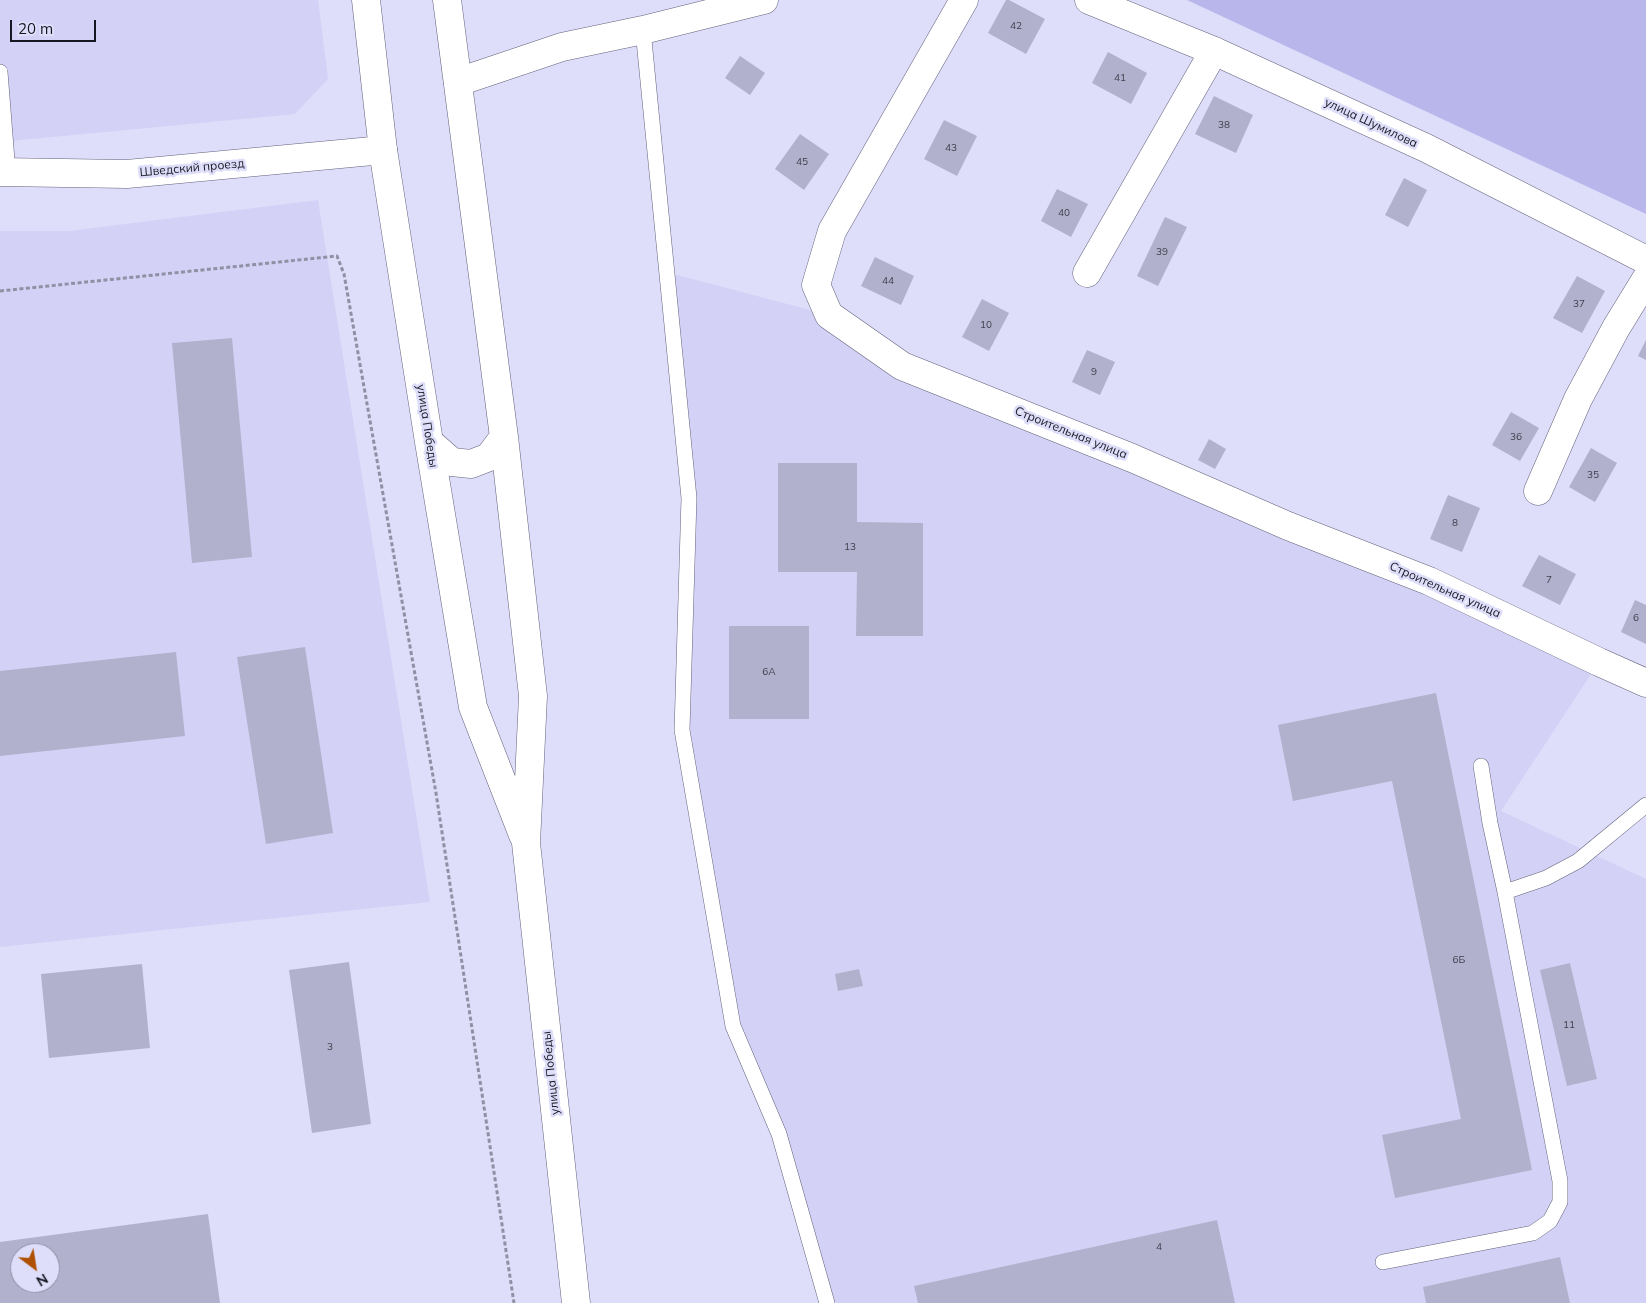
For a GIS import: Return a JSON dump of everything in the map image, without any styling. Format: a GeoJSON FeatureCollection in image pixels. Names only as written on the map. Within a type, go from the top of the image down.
{"type":"FeatureCollection","features":[{"type":"Feature","properties":{"kind":"main road","name":"улица Победы"},"geometry":{"type":"LineString","coordinates":[[366,0],[383,150],[473,707],[526,843]]}},
{"type":"Feature","properties":{"kind":"main road","name":"улица Победы"},"geometry":{"type":"LineString","coordinates":[[447,0],[504,437],[533,696],[526,843],[576,1303]]}},
{"type":"Feature","properties":{"kind":"main road"},"geometry":{"type":"LineString","coordinates":[[458,82],[562,47],[643,30],[764,0]]}},
{"type":"Feature","properties":{"kind":"main road","name":"Строительная улица"},"geometry":{"type":"LineString","coordinates":[[964,0],[832,230],[816,285],[828,315],[902,366],[1132,458],[1288,526],[1429,581],[1646,683]]}},
{"type":"Feature","properties":{"kind":"main road","name":"улица Шумилова"},"geometry":{"type":"LineString","coordinates":[[1089,0],[1214,51],[1426,148],[1646,260]]}},
{"type":"Feature","properties":{"kind":"main road"},"geometry":{"type":"LineString","coordinates":[[1087,272],[1214,51]]}},
{"type":"Feature","properties":{"kind":"main road","name":"Шведский проезд"},"geometry":{"type":"LineString","coordinates":[[4,173],[127,174],[383,150]]}},
{"type":"Feature","properties":{"kind":"main road"},"geometry":{"type":"LineString","coordinates":[[1538,491],[1578,399],[1616,328],[1646,279]]}},
{"type":"Feature","properties":{"kind":"main road"},"geometry":{"type":"LineString","coordinates":[[429,442],[452,462],[471,464],[489,457],[504,437]]}},
{"type":"Feature","properties":{"kind":"lane"},"geometry":{"type":"LineString","coordinates":[[643,30],[689,498],[682,730],[733,1026],[779,1134],[827,1303]]}},
{"type":"Feature","properties":{"kind":"lane"},"geometry":{"type":"LineString","coordinates":[[0,72],[4,173]]}},
{"type":"Feature","properties":{"kind":"lane"},"geometry":{"type":"LineString","coordinates":[[1383,1262],[1533,1233],[1550,1221],[1560,1202],[1560,1181],[1490,823],[1481,766]]}},
{"type":"Feature","properties":{"kind":"lane"},"geometry":{"type":"LineString","coordinates":[[1505,892],[1546,878],[1578,861],[1646,805]]}},
{"type":"Feature","properties":{"kind":"path"},"geometry":{"type":"LineString","coordinates":[[0,291],[337,256],[344,274],[436,793],[514,1303]]}},
{"type":"Feature","properties":{"kind":"shaded area"},"geometry":{"type":"Polygon","coordinates":[[[0,0],[318,0],[328,79],[295,114],[0,142],[0,0]]]}},
{"type":"Feature","properties":{"kind":"shaded area"},"geometry":{"type":"Polygon","coordinates":[[[1187,0],[1646,0],[1646,214],[1187,0]]]}},
{"type":"Feature","properties":{"kind":"shaded area"},"geometry":{"type":"Polygon","coordinates":[[[318,200],[430,902],[0,947],[0,231],[69,231],[318,200]]]}},
{"type":"Feature","properties":{"kind":"shaded area"},"geometry":{"type":"Polygon","coordinates":[[[666,272],[829,315],[902,366],[1599,662],[1501,811],[1646,879],[1646,1303],[827,1303],[779,1134],[733,1026],[682,730],[689,498],[666,272]]]}},
{"type":"Feature","properties":{"kind":"building"},"geometry":{"type":"Polygon","coordinates":[[[1006,0],[1045,19],[1026,54],[988,33],[1006,0]]]}},
{"type":"Feature","properties":{"kind":"building"},"geometry":{"type":"Polygon","coordinates":[[[1108,52],[1147,73],[1131,104],[1092,83],[1108,52]]]}},
{"type":"Feature","properties":{"kind":"building"},"geometry":{"type":"Polygon","coordinates":[[[740,56],[765,73],[750,95],[725,78],[740,56]]]}},
{"type":"Feature","properties":{"kind":"building"},"geometry":{"type":"Polygon","coordinates":[[[1214,96],[1253,115],[1236,153],[1195,134],[1214,96]]]}},
{"type":"Feature","properties":{"kind":"building"},"geometry":{"type":"Polygon","coordinates":[[[944,120],[977,136],[957,176],[924,159],[944,120]]]}},
{"type":"Feature","properties":{"kind":"building"},"geometry":{"type":"Polygon","coordinates":[[[800,134],[829,154],[804,190],[775,169],[800,134]]]}},
{"type":"Feature","properties":{"kind":"building"},"geometry":{"type":"Polygon","coordinates":[[[1404,178],[1427,190],[1408,227],[1385,215],[1404,178]]]}},
{"type":"Feature","properties":{"kind":"building"},"geometry":{"type":"Polygon","coordinates":[[[1057,189],[1088,204],[1071,237],[1041,221],[1057,189]]]}},
{"type":"Feature","properties":{"kind":"building"},"geometry":{"type":"Polygon","coordinates":[[[1165,217],[1187,227],[1158,286],[1137,276],[1165,217]]]}},
{"type":"Feature","properties":{"kind":"building"},"geometry":{"type":"Polygon","coordinates":[[[875,257],[914,276],[901,305],[861,286],[875,257]]]}},
{"type":"Feature","properties":{"kind":"building"},"geometry":{"type":"Polygon","coordinates":[[[1577,276],[1605,291],[1582,333],[1553,318],[1577,276]]]}},
{"type":"Feature","properties":{"kind":"building"},"geometry":{"type":"Polygon","coordinates":[[[982,299],[1009,313],[989,351],[962,337],[982,299]]]}},
{"type":"Feature","properties":{"kind":"building"},"geometry":{"type":"Polygon","coordinates":[[[232,338],[252,557],[192,563],[172,343],[232,338]]]}},
{"type":"Feature","properties":{"kind":"building"},"geometry":{"type":"Polygon","coordinates":[[[1646,340],[1646,360],[1638,356],[1646,340]]]}},
{"type":"Feature","properties":{"kind":"building"},"geometry":{"type":"Polygon","coordinates":[[[1087,350],[1115,362],[1100,395],[1072,382],[1087,350]]]}},
{"type":"Feature","properties":{"kind":"building"},"geometry":{"type":"Polygon","coordinates":[[[1511,412],[1539,428],[1520,461],[1492,445],[1511,412]]]}},
{"type":"Feature","properties":{"kind":"building"},"geometry":{"type":"Polygon","coordinates":[[[1209,439],[1226,449],[1215,469],[1198,460],[1209,439]]]}},
{"type":"Feature","properties":{"kind":"building"},"geometry":{"type":"Polygon","coordinates":[[[1591,448],[1617,463],[1595,502],[1569,487],[1591,448]]]}},
{"type":"Feature","properties":{"kind":"building"},"geometry":{"type":"Polygon","coordinates":[[[778,463],[857,463],[857,522],[923,523],[923,636],[856,636],[857,572],[778,572],[778,463]]]}},
{"type":"Feature","properties":{"kind":"building"},"geometry":{"type":"Polygon","coordinates":[[[1448,495],[1480,508],[1462,552],[1430,539],[1448,495]]]}},
{"type":"Feature","properties":{"kind":"building"},"geometry":{"type":"Polygon","coordinates":[[[1539,555],[1576,574],[1560,605],[1522,586],[1539,555]]]}},
{"type":"Feature","properties":{"kind":"building"},"geometry":{"type":"Polygon","coordinates":[[[1635,600],[1646,605],[1646,644],[1621,632],[1635,600]]]}},
{"type":"Feature","properties":{"kind":"building"},"geometry":{"type":"Polygon","coordinates":[[[729,626],[809,626],[809,719],[729,719],[729,626]]]}},
{"type":"Feature","properties":{"kind":"building"},"geometry":{"type":"Polygon","coordinates":[[[305,647],[333,833],[266,844],[237,657],[305,647]]]}},
{"type":"Feature","properties":{"kind":"building"},"geometry":{"type":"Polygon","coordinates":[[[176,652],[185,736],[0,756],[0,671],[176,652]]]}},
{"type":"Feature","properties":{"kind":"building"},"geometry":{"type":"Polygon","coordinates":[[[1436,693],[1532,1170],[1395,1198],[1382,1135],[1461,1119],[1392,781],[1293,801],[1278,725],[1436,693]]]}},
{"type":"Feature","properties":{"kind":"building"},"geometry":{"type":"Polygon","coordinates":[[[349,962],[371,1124],[312,1133],[289,970],[349,962]]]}},
{"type":"Feature","properties":{"kind":"building"},"geometry":{"type":"Polygon","coordinates":[[[1570,963],[1597,1079],[1567,1086],[1540,970],[1570,963]]]}},
{"type":"Feature","properties":{"kind":"building"},"geometry":{"type":"Polygon","coordinates":[[[142,964],[150,1048],[49,1058],[41,974],[142,964]]]}},
{"type":"Feature","properties":{"kind":"building"},"geometry":{"type":"Polygon","coordinates":[[[859,969],[863,986],[838,991],[835,974],[859,969]]]}},
{"type":"Feature","properties":{"kind":"building"},"geometry":{"type":"Polygon","coordinates":[[[208,1214],[220,1303],[0,1303],[0,1242],[208,1214]]]}},
{"type":"Feature","properties":{"kind":"building"},"geometry":{"type":"Polygon","coordinates":[[[1217,1220],[1235,1303],[918,1303],[914,1286],[1217,1220]]]}},
{"type":"Feature","properties":{"kind":"building"},"geometry":{"type":"Polygon","coordinates":[[[1560,1257],[1570,1303],[1426,1303],[1423,1287],[1560,1257]]]}}]}
